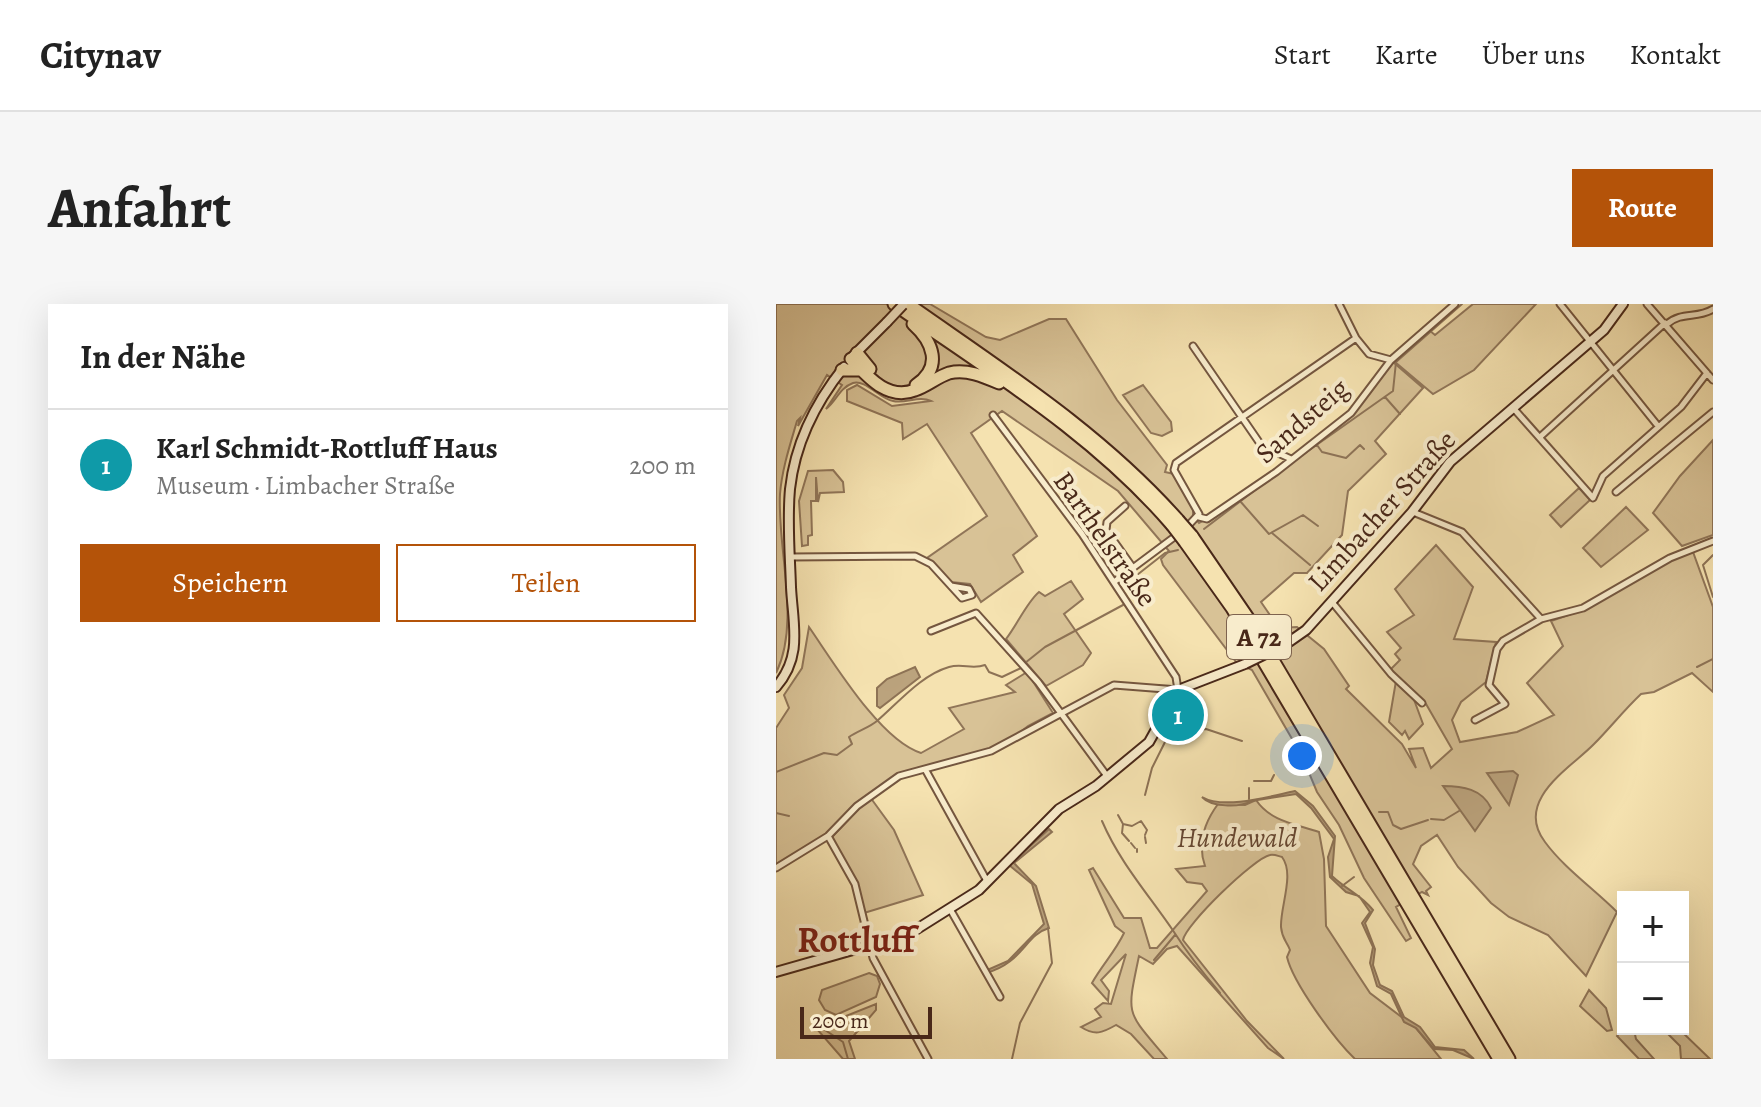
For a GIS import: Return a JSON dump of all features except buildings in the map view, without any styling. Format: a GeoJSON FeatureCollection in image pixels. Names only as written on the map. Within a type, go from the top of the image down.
{"type":"FeatureCollection","features":[{"type":"Feature","properties":{"kind":"highway"},"geometry":{"type":"LineString","coordinates":[[854,356],[887,385],[910,387],[923,380],[933,363],[931,345],[901,305]]}},
{"type":"Feature","properties":{"kind":"highway","name":"A 72"},"geometry":{"type":"LineString","coordinates":[[901,305],[1107,458],[1175,522]]}},
{"type":"Feature","properties":{"kind":"highway","name":"A 72"},"geometry":{"type":"LineString","coordinates":[[901,305],[1085,429],[1138,476],[1189,539],[1248,618],[1509,1059]]}},
{"type":"Feature","properties":{"kind":"highway"},"geometry":{"type":"LineString","coordinates":[[854,356],[862,370],[879,386],[898,394],[958,372],[977,374],[1018,390]]}},
{"type":"Feature","properties":{"kind":"highway"},"geometry":{"type":"LineString","coordinates":[[842,370],[862,370]]}},
{"type":"Feature","properties":{"kind":"highway","name":"A 72"},"geometry":{"type":"LineString","coordinates":[[1189,539],[1499,1059]]}},
{"type":"Feature","properties":{"kind":"street"},"geometry":{"type":"LineString","coordinates":[[1339,304],[1356,338],[1369,354],[1391,360]]}},
{"type":"Feature","properties":{"kind":"street","name":"Sandsteig"},"geometry":{"type":"LineString","coordinates":[[1114,582],[1199,517],[1211,517],[1351,413],[1391,360],[1455,304]]}},
{"type":"Feature","properties":{"kind":"street"},"geometry":{"type":"LineString","coordinates":[[1560,304],[1658,426]]}},
{"type":"Feature","properties":{"kind":"street","name":"Limbacher Straße"},"geometry":{"type":"LineString","coordinates":[[1178,690],[1245,664],[1286,644],[1306,630],[1412,512],[1463,449],[1515,410],[1612,321],[1623,304]]}},
{"type":"Feature","properties":{"kind":"street"},"geometry":{"type":"LineString","coordinates":[[1647,304],[1713,380]]}},
{"type":"Feature","properties":{"kind":"street"},"geometry":{"type":"LineString","coordinates":[[776,687],[790,666],[796,640],[790,490],[797,454],[812,416],[842,370],[901,305]]}},
{"type":"Feature","properties":{"kind":"street"},"geometry":{"type":"LineString","coordinates":[[1540,437],[1612,367],[1666,324],[1682,315],[1704,314],[1713,309]]}},
{"type":"Feature","properties":{"kind":"street"},"geometry":{"type":"LineString","coordinates":[[1199,517],[1175,465],[1356,338]]}},
{"type":"Feature","properties":{"kind":"street"},"geometry":{"type":"LineString","coordinates":[[1193,346],[1240,418],[1268,451],[1291,459]]}},
{"type":"Feature","properties":{"kind":"street"},"geometry":{"type":"LineString","coordinates":[[1515,410],[1593,498],[1603,476],[1681,407],[1707,373]]}},
{"type":"Feature","properties":{"kind":"street"},"geometry":{"type":"LineString","coordinates":[[1616,492],[1713,412]]}},
{"type":"Feature","properties":{"kind":"street","name":"Barthelstraße"},"geometry":{"type":"LineString","coordinates":[[993,415],[1114,582],[1176,678],[1178,690]]}},
{"type":"Feature","properties":{"kind":"street"},"geometry":{"type":"LineString","coordinates":[[1125,506],[1107,522],[1106,530],[1133,568]]}},
{"type":"Feature","properties":{"kind":"street"},"geometry":{"type":"LineString","coordinates":[[1412,512],[1462,532],[1541,619]]}},
{"type":"Feature","properties":{"kind":"street"},"geometry":{"type":"LineString","coordinates":[[1475,720],[1505,704],[1489,685],[1500,644],[1541,619],[1583,608],[1670,558],[1713,541]]}},
{"type":"Feature","properties":{"kind":"street"},"geometry":{"type":"LineString","coordinates":[[791,557],[915,556],[931,564],[951,586]]}},
{"type":"Feature","properties":{"kind":"street"},"geometry":{"type":"LineString","coordinates":[[1332,601],[1391,674],[1422,703]]}},
{"type":"Feature","properties":{"kind":"street"},"geometry":{"type":"LineString","coordinates":[[931,631],[976,613],[1023,664],[1108,777]]}},
{"type":"Feature","properties":{"kind":"street"},"geometry":{"type":"LineString","coordinates":[[776,868],[828,836],[857,806],[891,780],[991,751],[1119,684],[1178,690],[1155,736],[1108,777],[1066,803],[988,882],[950,909],[913,932],[776,972]]}},
{"type":"Feature","properties":{"kind":"street"},"geometry":{"type":"LineString","coordinates":[[925,769],[988,882]]}},
{"type":"Feature","properties":{"kind":"street"},"geometry":{"type":"LineString","coordinates":[[828,836],[854,880],[871,945],[891,994],[928,1059]]}},
{"type":"Feature","properties":{"kind":"street"},"geometry":{"type":"LineString","coordinates":[[950,909],[1000,997]]}},
{"type":"Feature","properties":{"kind":"green space"},"geometry":{"type":"Polygon","coordinates":[[[776,304],[930,304],[986,337],[1000,340],[1049,319],[1066,319],[1117,400],[1167,465],[1165,472],[1174,474],[1199,523],[1240,501],[1352,412],[1393,362],[1423,388],[1375,441],[1386,454],[1348,491],[1342,535],[1307,573],[1294,573],[1261,602],[1279,628],[1297,627],[1324,649],[1349,686],[1346,689],[1402,744],[1416,768],[1409,749],[1423,748],[1431,768],[1452,749],[1426,704],[1390,670],[1400,660],[1395,654],[1401,648],[1387,632],[1414,615],[1395,589],[1436,545],[1473,587],[1454,639],[1496,642],[1486,682],[1461,702],[1452,720],[1460,742],[1517,732],[1554,715],[1527,683],[1563,646],[1551,621],[1583,610],[1676,557],[1693,552],[1713,607],[1713,692],[1692,673],[1654,692],[1641,694],[1549,786],[1536,812],[1537,827],[1553,852],[1617,912],[1586,976],[1548,935],[1509,917],[1491,903],[1458,867],[1437,835],[1421,846],[1413,864],[1431,887],[1426,891],[1428,895],[1422,892],[1396,907],[1411,938],[1406,941],[1364,878],[1339,825],[1317,792],[1302,756],[1252,670],[1236,662],[1163,565],[1161,559],[1169,551],[1118,491],[1002,411],[971,433],[1037,536],[1013,555],[1023,572],[981,602],[970,584],[951,582],[927,558],[987,516],[927,424],[903,439],[902,423],[847,401],[847,390],[857,385],[892,406],[931,401],[893,401],[868,386],[853,383],[844,388],[826,409],[842,385],[827,375],[798,426],[800,418],[797,421],[783,475],[780,515],[787,632],[776,673],[776,304]]]}},
{"type":"Feature","properties":{"kind":"green space"},"geometry":{"type":"Polygon","coordinates":[[[1473,304],[1536,304],[1474,370],[1433,394],[1395,362],[1429,330],[1435,335],[1473,304]]]}},
{"type":"Feature","properties":{"kind":"green space"},"geometry":{"type":"Polygon","coordinates":[[[1143,385],[1171,422],[1172,431],[1162,436],[1151,433],[1123,395],[1143,385]]]}},
{"type":"Feature","properties":{"kind":"green space"},"geometry":{"type":"Polygon","coordinates":[[[1713,440],[1713,535],[1682,546],[1653,513],[1680,476],[1713,440]]]}},
{"type":"Feature","properties":{"kind":"green space"},"geometry":{"type":"Polygon","coordinates":[[[833,470],[843,482],[844,492],[820,493],[818,502],[816,477],[816,501],[811,501],[812,535],[808,536],[808,545],[802,546],[799,501],[808,471],[833,470]]]}},
{"type":"Feature","properties":{"kind":"green space"},"geometry":{"type":"Polygon","coordinates":[[[1579,488],[1590,500],[1561,527],[1550,515],[1579,488]]]}},
{"type":"Feature","properties":{"kind":"green space"},"geometry":{"type":"Polygon","coordinates":[[[1626,507],[1648,530],[1601,567],[1583,548],[1626,507]]]}},
{"type":"Feature","properties":{"kind":"green space"},"geometry":{"type":"Polygon","coordinates":[[[1071,581],[1083,599],[1064,614],[1091,653],[1083,665],[1046,686],[1006,639],[1039,592],[1045,596],[1071,581]]]}},
{"type":"Feature","properties":{"kind":"green space"},"geometry":{"type":"Polygon","coordinates":[[[809,627],[874,717],[905,745],[921,753],[964,729],[949,708],[1015,692],[1006,685],[1027,672],[1053,713],[1028,726],[1003,746],[890,779],[856,804],[827,834],[776,866],[776,728],[789,708],[784,695],[802,668],[809,627]]]}},
{"type":"Feature","properties":{"kind":"green space"},"geometry":{"type":"Polygon","coordinates":[[[1396,681],[1413,697],[1423,724],[1409,739],[1405,731],[1402,735],[1389,722],[1396,681]]]}},
{"type":"Feature","properties":{"kind":"green space"},"geometry":{"type":"Polygon","coordinates":[[[870,797],[894,830],[923,895],[864,913],[854,877],[831,838],[870,797]]]}},
{"type":"Feature","properties":{"kind":"green space","name":"Hundewald"},"geometry":{"type":"Polygon","coordinates":[[[1256,800],[1276,818],[1319,832],[1324,859],[1326,926],[1370,993],[1416,1028],[1441,1059],[1355,1059],[1337,1039],[1306,996],[1287,957],[1290,950],[1281,927],[1286,864],[1282,857],[1273,855],[1250,867],[1221,893],[1195,921],[1183,940],[1247,1021],[1284,1059],[1268,1048],[1177,946],[1167,949],[1153,964],[1139,956],[1132,991],[1131,1003],[1137,1021],[1167,1059],[1154,1059],[1131,1034],[1116,1025],[1098,1032],[1081,1027],[1101,1017],[1095,1009],[1103,1003],[1111,1004],[1126,954],[1101,980],[1109,991],[1108,1001],[1092,983],[1124,933],[1115,926],[1089,870],[1093,868],[1124,918],[1141,918],[1150,948],[1157,948],[1207,891],[1202,884],[1187,882],[1176,869],[1205,866],[1202,841],[1213,811],[1218,804],[1245,805],[1256,800]]]}},
{"type":"Feature","properties":{"kind":"green space"},"geometry":{"type":"Polygon","coordinates":[[[869,973],[877,976],[880,984],[876,997],[836,1015],[825,1010],[819,1000],[822,990],[869,973]]]}},
{"type":"Feature","properties":{"kind":"green space"},"geometry":{"type":"Polygon","coordinates":[[[1589,990],[1606,1008],[1612,1030],[1607,1031],[1580,1006],[1589,990]]]}},
{"type":"Feature","properties":{"kind":"green space"},"geometry":{"type":"Polygon","coordinates":[[[876,1004],[876,1010],[849,1041],[855,1059],[843,1059],[816,1028],[876,1004]]]}},
{"type":"Feature","properties":{"kind":"green space"},"geometry":{"type":"Polygon","coordinates":[[[1635,1035],[1654,1059],[1639,1059],[1617,1036],[1635,1035]]]}},
{"type":"Feature","properties":{"kind":"green space"},"geometry":{"type":"Polygon","coordinates":[[[1669,1035],[1685,1035],[1710,1059],[1681,1059],[1680,1046],[1669,1035]]]}},
{"type":"Feature","properties":{"kind":"shaded area"},"geometry":{"type":"Polygon","coordinates":[[[915,667],[920,677],[880,708],[877,706],[877,688],[887,679],[915,667]]]}},
{"type":"Feature","properties":{"kind":"shaded area"},"geometry":{"type":"Polygon","coordinates":[[[1513,771],[1518,775],[1509,805],[1487,773],[1513,771]]]}},
{"type":"Feature","properties":{"kind":"shaded area"},"geometry":{"type":"Polygon","coordinates":[[[1443,786],[1471,790],[1487,802],[1491,808],[1475,831],[1443,786]]]}},
{"type":"Feature","properties":{"kind":"shaded area"},"geometry":{"type":"Polygon","coordinates":[[[1295,791],[1313,806],[1335,836],[1332,876],[1358,896],[1346,892],[1330,877],[1328,857],[1334,839],[1311,808],[1296,794],[1233,805],[1218,805],[1202,797],[1211,801],[1235,802],[1295,791]]]}},
{"type":"Feature","properties":{"kind":"shaded area"},"geometry":{"type":"Polygon","coordinates":[[[1049,829],[1052,832],[1014,863],[1036,886],[1049,928],[1034,937],[1008,963],[986,973],[1008,961],[1044,924],[1032,884],[1009,865],[1049,829]]]}},
{"type":"Feature","properties":{"kind":"shaded area"},"geometry":{"type":"Polygon","coordinates":[[[1360,897],[1373,910],[1365,923],[1375,949],[1373,965],[1380,985],[1392,991],[1404,1017],[1420,1027],[1435,1047],[1464,1050],[1474,1059],[1453,1050],[1434,1049],[1416,1028],[1404,1022],[1391,994],[1377,986],[1370,963],[1373,947],[1362,923],[1370,912],[1360,897]]]}},
{"type":"Feature","properties":{"kind":"waterway"},"geometry":{"type":"LineString","coordinates":[[1291,463],[1393,391],[1396,362],[1462,304]]}},
{"type":"Feature","properties":{"kind":"waterway"},"geometry":{"type":"LineString","coordinates":[[1385,397],[1400,414]]}},
{"type":"Feature","properties":{"kind":"waterway"},"geometry":{"type":"LineString","coordinates":[[1317,445],[1322,452],[1346,458],[1360,445],[1364,449]]}},
{"type":"Feature","properties":{"kind":"waterway"},"geometry":{"type":"LineString","coordinates":[[1204,529],[1267,481]]}},
{"type":"Feature","properties":{"kind":"waterway"},"geometry":{"type":"LineString","coordinates":[[1240,501],[1269,534],[1303,515],[1318,526]]}},
{"type":"Feature","properties":{"kind":"waterway"},"geometry":{"type":"LineString","coordinates":[[1272,533],[1310,565]]}},
{"type":"Feature","properties":{"kind":"waterway"},"geometry":{"type":"LineString","coordinates":[[1135,593],[1137,575],[1165,553],[1178,550]]}},
{"type":"Feature","properties":{"kind":"waterway"},"geometry":{"type":"LineString","coordinates":[[1713,555],[1703,565],[1713,597]]}},
{"type":"Feature","properties":{"kind":"waterway"},"geometry":{"type":"LineString","coordinates":[[1025,663],[1045,647],[1123,605]]}},
{"type":"Feature","properties":{"kind":"waterway"},"geometry":{"type":"LineString","coordinates":[[1697,667],[1713,659]]}},
{"type":"Feature","properties":{"kind":"waterway"},"geometry":{"type":"LineString","coordinates":[[776,772],[824,753],[837,755],[852,744],[849,737],[874,723],[919,683],[939,671],[954,666],[985,665],[989,672],[1002,677],[1021,668]]}},
{"type":"Feature","properties":{"kind":"waterway"},"geometry":{"type":"LineString","coordinates":[[1145,795],[1152,768],[1166,740],[1173,734],[1206,729],[1242,741]]}},
{"type":"Feature","properties":{"kind":"waterway"},"geometry":{"type":"LineString","coordinates":[[1254,781],[1271,781],[1274,775]]}},
{"type":"Feature","properties":{"kind":"waterway"},"geometry":{"type":"LineString","coordinates":[[1249,788],[1249,799]]}},
{"type":"Feature","properties":{"kind":"waterway"},"geometry":{"type":"LineString","coordinates":[[1431,819],[1444,820],[1459,811]]}},
{"type":"Feature","properties":{"kind":"waterway"},"geometry":{"type":"LineString","coordinates":[[1379,812],[1388,812],[1393,825],[1401,829],[1428,820]]}},
{"type":"Feature","properties":{"kind":"waterway"},"geometry":{"type":"LineString","coordinates":[[776,813],[789,816]]}},
{"type":"Feature","properties":{"kind":"waterway"},"geometry":{"type":"LineString","coordinates":[[1118,815],[1123,824],[1122,833],[1129,841]]}},
{"type":"Feature","properties":{"kind":"waterway"},"geometry":{"type":"LineString","coordinates":[[1102,821],[1135,878],[1220,993]]}},
{"type":"Feature","properties":{"kind":"waterway"},"geometry":{"type":"LineString","coordinates":[[1123,824],[1132,826],[1141,821],[1147,830],[1145,835]]}},
{"type":"Feature","properties":{"kind":"waterway"},"geometry":{"type":"LineString","coordinates":[[1145,837],[1146,843]]}},
{"type":"Feature","properties":{"kind":"waterway"},"geometry":{"type":"LineString","coordinates":[[1131,843],[1135,848]]}},
{"type":"Feature","properties":{"kind":"waterway"},"geometry":{"type":"LineString","coordinates":[[1342,886],[1354,877]]}},
{"type":"Feature","properties":{"kind":"waterway"},"geometry":{"type":"LineString","coordinates":[[1012,1059],[1020,1023],[1052,963],[1048,928]]}},
{"type":"Feature","properties":{"kind":"waterway"},"geometry":{"type":"LineString","coordinates":[[1154,960],[1175,935]]}},
{"type":"Feature","properties":{"kind":"waterway"},"geometry":{"type":"LineString","coordinates":[[819,1026],[843,1042],[848,1059]]}},
{"type":"Feature","properties":{"kind":"place","name":"Karl Schmidt-Rottluff Haus"},"geometry":{"type":"Point","coordinates":[1178,715]}},
{"type":"Feature","properties":{"kind":"district","name":"Rottluff"},"geometry":{"type":"Point","coordinates":[856,939]}}]}
